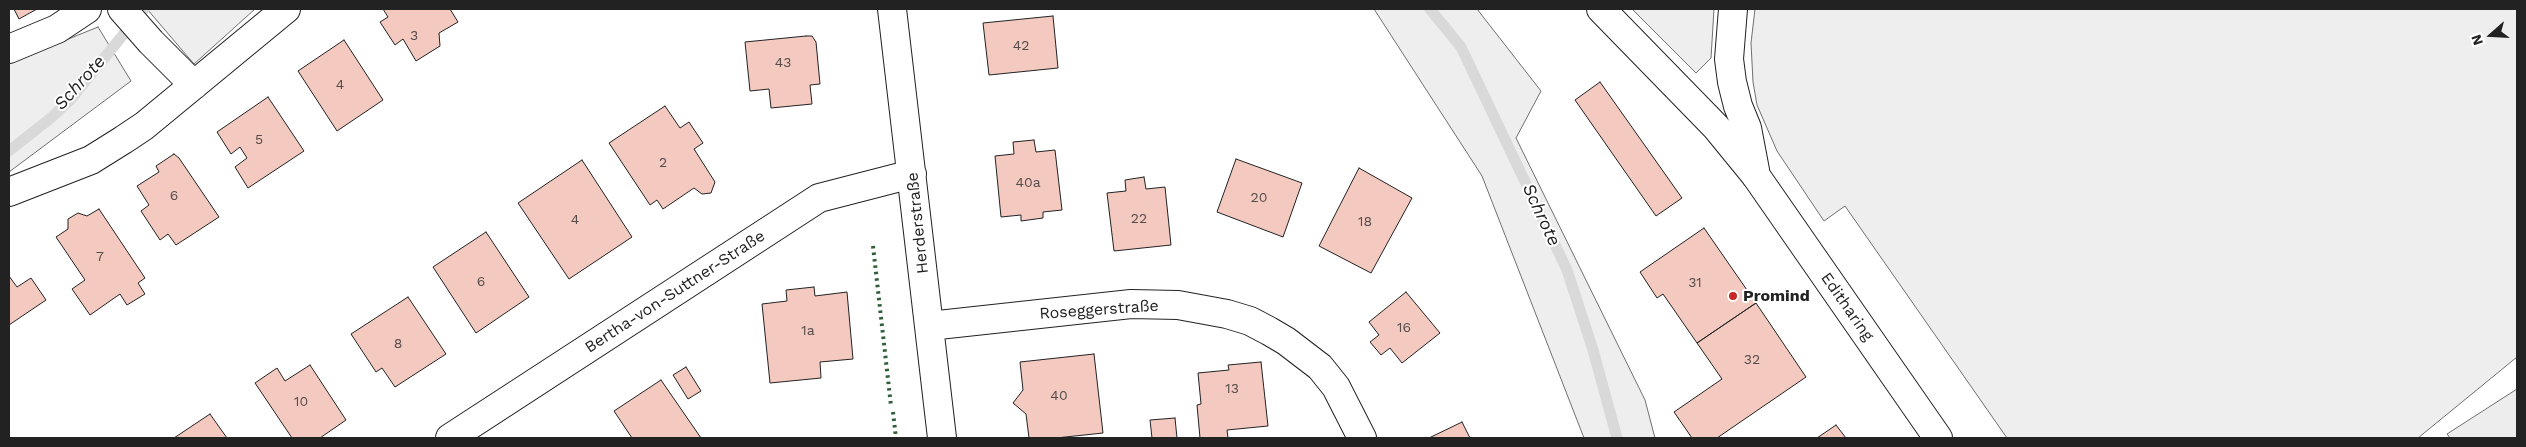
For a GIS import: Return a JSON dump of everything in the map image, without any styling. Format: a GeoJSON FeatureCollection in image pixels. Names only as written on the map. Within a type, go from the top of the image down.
{"type":"FeatureCollection","features":[{"type":"Feature","properties":{"kind":"main road"},"geometry":{"type":"LineString","coordinates":[[9,49],[57,29],[87,9]]}},
{"type":"Feature","properties":{"kind":"main road"},"geometry":{"type":"LineString","coordinates":[[122,9],[151,42],[194,85]]}},
{"type":"Feature","properties":{"kind":"main road"},"geometry":{"type":"LineString","coordinates":[[9,192],[76,167],[106,152],[144,126],[286,9]]}},
{"type":"Feature","properties":{"kind":"main road","name":"Herderstraße"},"geometry":{"type":"LineString","coordinates":[[892,9],[942,438]]}},
{"type":"Feature","properties":{"kind":"main road","name":"Editharing"},"geometry":{"type":"LineString","coordinates":[[1601,9],[1716,127],[1756,176],[1938,438]]}},
{"type":"Feature","properties":{"kind":"main road"},"geometry":{"type":"LineString","coordinates":[[1733,9],[1729,58],[1732,82],[1738,106],[1747,128],[1756,176]]}},
{"type":"Feature","properties":{"kind":"main road","name":"Bertha-von-Suttner-Straße"},"geometry":{"type":"LineString","coordinates":[[450,438],[820,198],[912,174]]}},
{"type":"Feature","properties":{"kind":"main road","name":"Roseggerstraße"},"geometry":{"type":"LineString","coordinates":[[929,326],[1131,304],[1178,305],[1226,314],[1270,331],[1316,363],[1336,387],[1362,438]]}},
{"type":"Feature","properties":{"kind":"shaded area"},"geometry":{"type":"Polygon","coordinates":[[[147,9],[255,9],[194,64],[147,9]]]}},
{"type":"Feature","properties":{"kind":"shaded area"},"geometry":{"type":"Polygon","coordinates":[[[1374,9],[1477,9],[1541,91],[1516,138],[1645,400],[1655,438],[1584,438],[1482,176],[1374,9]]]}},
{"type":"Feature","properties":{"kind":"shaded area"},"geometry":{"type":"Polygon","coordinates":[[[1632,9],[1714,9],[1711,58],[1696,73],[1632,9]]]}},
{"type":"Feature","properties":{"kind":"shaded area"},"geometry":{"type":"Polygon","coordinates":[[[1755,9],[2517,9],[2517,357],[2418,438],[2007,438],[1845,206],[1824,221],[1777,151],[1757,105],[1753,82],[1751,43],[1755,9]]]}},
{"type":"Feature","properties":{"kind":"shaded area"},"geometry":{"type":"Polygon","coordinates":[[[98,27],[131,81],[9,172],[9,63],[98,27]]]}},
{"type":"Feature","properties":{"kind":"shaded area"},"geometry":{"type":"Polygon","coordinates":[[[2517,389],[2517,438],[2450,438],[2447,434],[2517,389]]]}},
{"type":"Feature","properties":{"kind":"building"},"geometry":{"type":"Polygon","coordinates":[[[14,9],[37,9],[19,19],[14,9]]]}},
{"type":"Feature","properties":{"kind":"building"},"geometry":{"type":"Polygon","coordinates":[[[383,9],[450,9],[458,22],[439,33],[440,46],[416,61],[403,39],[395,45],[380,22],[388,17],[383,9]]]}},
{"type":"Feature","properties":{"kind":"building"},"geometry":{"type":"Polygon","coordinates":[[[1053,16],[1058,68],[989,75],[983,23],[1053,16]]]}},
{"type":"Feature","properties":{"kind":"building"},"geometry":{"type":"Polygon","coordinates":[[[812,36],[816,42],[820,84],[810,85],[812,104],[771,108],[769,89],[750,91],[745,42],[812,36]]]}},
{"type":"Feature","properties":{"kind":"building"},"geometry":{"type":"Polygon","coordinates":[[[344,40],[383,100],[337,131],[298,71],[344,40]]]}},
{"type":"Feature","properties":{"kind":"building"},"geometry":{"type":"Polygon","coordinates":[[[1600,82],[1682,198],[1656,216],[1575,100],[1600,82]]]}},
{"type":"Feature","properties":{"kind":"building"},"geometry":{"type":"Polygon","coordinates":[[[268,97],[304,151],[248,188],[235,167],[247,158],[240,147],[231,154],[217,132],[268,97]]]}},
{"type":"Feature","properties":{"kind":"building"},"geometry":{"type":"Polygon","coordinates":[[[665,106],[680,128],[689,122],[703,143],[694,149],[715,182],[711,193],[702,194],[694,188],[663,209],[657,200],[650,205],[609,143],[665,106]]]}},
{"type":"Feature","properties":{"kind":"building"},"geometry":{"type":"Polygon","coordinates":[[[1034,140],[1036,152],[1055,150],[1062,210],[1043,212],[1043,218],[1021,221],[1021,215],[1001,217],[995,156],[1014,154],[1013,142],[1034,140]]]}},
{"type":"Feature","properties":{"kind":"building"},"geometry":{"type":"Polygon","coordinates":[[[174,154],[179,158],[219,217],[176,245],[168,234],[160,240],[141,211],[149,205],[137,186],[159,172],[156,166],[174,154]]]}},
{"type":"Feature","properties":{"kind":"building"},"geometry":{"type":"Polygon","coordinates":[[[1236,159],[1302,183],[1283,237],[1217,212],[1236,159]]]}},
{"type":"Feature","properties":{"kind":"building"},"geometry":{"type":"Polygon","coordinates":[[[582,160],[632,237],[569,279],[518,203],[582,160]]]}},
{"type":"Feature","properties":{"kind":"building"},"geometry":{"type":"Polygon","coordinates":[[[1359,168],[1412,198],[1371,273],[1319,246],[1359,168]]]}},
{"type":"Feature","properties":{"kind":"building"},"geometry":{"type":"Polygon","coordinates":[[[1144,177],[1146,189],[1165,187],[1171,245],[1114,251],[1107,193],[1126,191],[1125,180],[1144,177]]]}},
{"type":"Feature","properties":{"kind":"building"},"geometry":{"type":"Polygon","coordinates":[[[99,209],[145,278],[138,283],[145,294],[127,305],[120,294],[90,315],[72,289],[85,280],[56,237],[68,229],[68,219],[78,213],[87,216],[99,209]]]}},
{"type":"Feature","properties":{"kind":"building"},"geometry":{"type":"Polygon","coordinates":[[[1704,228],[1756,303],[1697,343],[1663,294],[1657,298],[1640,272],[1704,228]]]}},
{"type":"Feature","properties":{"kind":"building"},"geometry":{"type":"Polygon","coordinates":[[[486,232],[529,297],[476,333],[433,267],[486,232]]]}},
{"type":"Feature","properties":{"kind":"building"},"geometry":{"type":"Polygon","coordinates":[[[9,276],[17,287],[31,278],[46,300],[9,325],[9,276]]]}},
{"type":"Feature","properties":{"kind":"building"},"geometry":{"type":"Polygon","coordinates":[[[814,287],[815,296],[847,292],[853,359],[820,362],[821,378],[770,383],[762,304],[787,301],[786,290],[814,287]]]}},
{"type":"Feature","properties":{"kind":"building"},"geometry":{"type":"Polygon","coordinates":[[[1406,292],[1440,333],[1402,363],[1390,348],[1381,355],[1370,342],[1379,335],[1369,322],[1406,292]]]}},
{"type":"Feature","properties":{"kind":"building"},"geometry":{"type":"Polygon","coordinates":[[[408,297],[446,354],[395,387],[382,368],[376,372],[351,334],[408,297]]]}},
{"type":"Feature","properties":{"kind":"building"},"geometry":{"type":"Polygon","coordinates":[[[1756,303],[1806,377],[1717,438],[1692,438],[1674,412],[1722,379],[1697,343],[1756,303]]]}},
{"type":"Feature","properties":{"kind":"building"},"geometry":{"type":"Polygon","coordinates":[[[1094,354],[1103,433],[1056,438],[1029,438],[1026,414],[1013,403],[1023,390],[1020,362],[1094,354]]]}},
{"type":"Feature","properties":{"kind":"building"},"geometry":{"type":"Polygon","coordinates":[[[1261,362],[1268,426],[1227,430],[1228,438],[1200,438],[1197,405],[1201,404],[1198,373],[1229,370],[1228,365],[1261,362]]]}},
{"type":"Feature","properties":{"kind":"building"},"geometry":{"type":"Polygon","coordinates":[[[310,365],[346,420],[320,438],[292,438],[255,383],[277,368],[285,381],[310,365]]]}},
{"type":"Feature","properties":{"kind":"building"},"geometry":{"type":"Polygon","coordinates":[[[686,367],[701,391],[688,399],[673,375],[686,367]]]}},
{"type":"Feature","properties":{"kind":"building"},"geometry":{"type":"Polygon","coordinates":[[[661,380],[701,438],[632,438],[614,411],[661,380]]]}},
{"type":"Feature","properties":{"kind":"building"},"geometry":{"type":"Polygon","coordinates":[[[210,414],[227,438],[174,438],[210,414]]]}},
{"type":"Feature","properties":{"kind":"building"},"geometry":{"type":"Polygon","coordinates":[[[1175,418],[1177,438],[1152,438],[1150,420],[1175,418]]]}},
{"type":"Feature","properties":{"kind":"building"},"geometry":{"type":"Polygon","coordinates":[[[1462,422],[1470,438],[1429,438],[1462,422]]]}},
{"type":"Feature","properties":{"kind":"building"},"geometry":{"type":"Polygon","coordinates":[[[1836,425],[1846,438],[1817,438],[1836,425]]]}},
{"type":"Feature","properties":{"kind":"waterway","name":"Schrote"},"geometry":{"type":"LineString","coordinates":[[9,151],[52,117],[71,99],[144,9]]}},
{"type":"Feature","properties":{"kind":"waterway","name":"Schrote"},"geometry":{"type":"LineString","coordinates":[[1430,9],[1461,47],[1567,270],[1593,350],[1617,438]]}},
{"type":"Feature","properties":{"kind":"hedge"},"geometry":{"type":"LineString","coordinates":[[873,246],[891,406]]}},
{"type":"Feature","properties":{"kind":"hedge"},"geometry":{"type":"LineString","coordinates":[[893,412],[896,438]]}},
{"type":"Feature","properties":{"kind":"place","name":"Promind"},"geometry":{"type":"Point","coordinates":[1733,296]}}]}
